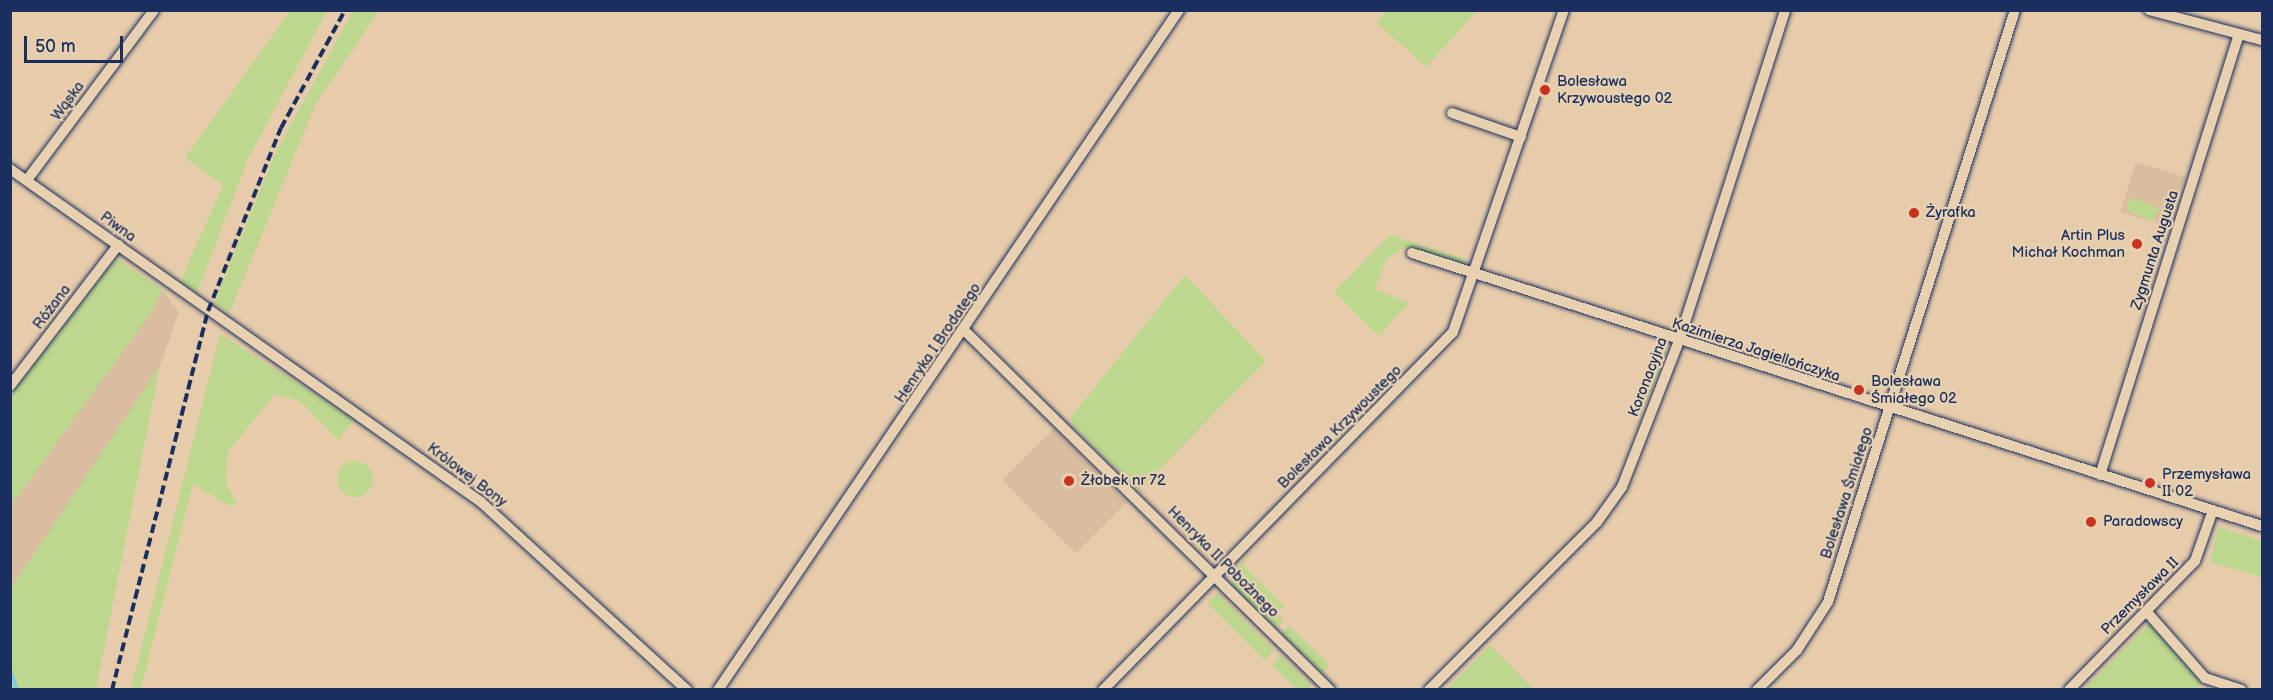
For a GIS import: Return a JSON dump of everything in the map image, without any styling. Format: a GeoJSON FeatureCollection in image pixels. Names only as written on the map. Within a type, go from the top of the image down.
{"type":"FeatureCollection","features":[{"type":"Feature","properties":{"kind":"street","name":"Wąska"},"geometry":{"type":"LineString","coordinates":[[27,180],[154,10]]}},
{"type":"Feature","properties":{"kind":"street","name":"Henryka I Brodatego"},"geometry":{"type":"LineString","coordinates":[[718,690],[965,331],[1179,10]]}},
{"type":"Feature","properties":{"kind":"street","name":"Bolesława Krzywoustego"},"geometry":{"type":"LineString","coordinates":[[1103,690],[1453,333],[1476,275],[1564,10]]}},
{"type":"Feature","properties":{"kind":"street","name":"Koronacyjna"},"geometry":{"type":"LineString","coordinates":[[1429,690],[1616,497],[1679,341],[1785,10]]}},
{"type":"Feature","properties":{"kind":"street","name":"Bolesława Śmiałego"},"geometry":{"type":"LineString","coordinates":[[1757,690],[1797,650],[1828,602],[2015,10]]}},
{"type":"Feature","properties":{"kind":"street"},"geometry":{"type":"LineString","coordinates":[[2149,10],[2262,40]]}},
{"type":"Feature","properties":{"kind":"street","name":"Zygmunta Augusta"},"geometry":{"type":"LineString","coordinates":[[2100,475],[2239,34]]}},
{"type":"Feature","properties":{"kind":"street"},"geometry":{"type":"LineString","coordinates":[[1452,113],[1521,137]]}},
{"type":"Feature","properties":{"kind":"street","name":"Piwna"},"geometry":{"type":"LineString","coordinates":[[10,169],[208,311]]}},
{"type":"Feature","properties":{"kind":"street","name":"Różana"},"geometry":{"type":"LineString","coordinates":[[10,386],[118,245]]}},
{"type":"Feature","properties":{"kind":"street","name":"Kazimierza Jagiellończyka"},"geometry":{"type":"LineString","coordinates":[[1412,253],[1679,341],[2262,526]]}},
{"type":"Feature","properties":{"kind":"street","name":"Królowej Bony"},"geometry":{"type":"LineString","coordinates":[[208,311],[481,502],[687,690]]}},
{"type":"Feature","properties":{"kind":"street","name":"Henryka II Pobożnego"},"geometry":{"type":"LineString","coordinates":[[965,331],[1216,574],[1330,690]]}},
{"type":"Feature","properties":{"kind":"street","name":"Przemysława II"},"geometry":{"type":"LineString","coordinates":[[2068,690],[2195,561],[2213,510]]}},
{"type":"Feature","properties":{"kind":"street"},"geometry":{"type":"LineString","coordinates":[[2146,611],[2205,678],[2241,690]]}},
{"type":"Feature","properties":{"kind":"shaded area"},"geometry":{"type":"Polygon","coordinates":[[[2136,162],[2185,177],[2163,225],[2120,212],[2136,162]]]}},
{"type":"Feature","properties":{"kind":"shaded area"},"geometry":{"type":"Polygon","coordinates":[[[162,289],[179,312],[160,366],[11,588],[11,506],[153,310],[162,289]]]}},
{"type":"Feature","properties":{"kind":"shaded area"},"geometry":{"type":"Polygon","coordinates":[[[1053,429],[1127,503],[1076,553],[1002,480],[1053,429]]]}},
{"type":"Feature","properties":{"kind":"green space"},"geometry":{"type":"Polygon","coordinates":[[[290,11],[327,11],[248,159],[197,293],[181,284],[223,185],[185,158],[290,11]]]}},
{"type":"Feature","properties":{"kind":"green space"},"geometry":{"type":"Polygon","coordinates":[[[353,11],[379,11],[315,105],[230,312],[214,303],[275,154],[353,11]]]}},
{"type":"Feature","properties":{"kind":"green space"},"geometry":{"type":"Polygon","coordinates":[[[1386,11],[1477,11],[1426,67],[1376,22],[1386,11]]]}},
{"type":"Feature","properties":{"kind":"green space"},"geometry":{"type":"Polygon","coordinates":[[[2130,197],[2160,208],[2154,222],[2126,210],[2130,197]]]}},
{"type":"Feature","properties":{"kind":"green space"},"geometry":{"type":"Polygon","coordinates":[[[1390,235],[1465,259],[1463,264],[1405,247],[1387,258],[1375,289],[1409,303],[1379,336],[1334,292],[1390,235]]]}},
{"type":"Feature","properties":{"kind":"green space"},"geometry":{"type":"Polygon","coordinates":[[[116,258],[162,289],[153,310],[11,506],[11,395],[116,258]]]}},
{"type":"Feature","properties":{"kind":"green space"},"geometry":{"type":"Polygon","coordinates":[[[1185,275],[1266,361],[1139,490],[1073,426],[1071,417],[1185,275]]]}},
{"type":"Feature","properties":{"kind":"green space"},"geometry":{"type":"Polygon","coordinates":[[[220,334],[354,419],[339,440],[298,400],[275,394],[228,452],[226,484],[237,504],[230,506],[193,484],[141,689],[131,689],[220,334]]]}},
{"type":"Feature","properties":{"kind":"green space"},"geometry":{"type":"Polygon","coordinates":[[[1654,346],[1667,350],[1632,437],[1660,360],[1654,346]]]}},
{"type":"Feature","properties":{"kind":"green space"},"geometry":{"type":"Polygon","coordinates":[[[160,366],[96,689],[11,689],[11,588],[160,366]]]}},
{"type":"Feature","properties":{"kind":"green space"},"geometry":{"type":"Polygon","coordinates":[[[355,461],[368,466],[373,479],[368,492],[355,497],[342,492],[337,479],[342,466],[355,461]]]}},
{"type":"Feature","properties":{"kind":"green space"},"geometry":{"type":"Polygon","coordinates":[[[2218,527],[2262,541],[2262,577],[2210,562],[2218,527]]]}},
{"type":"Feature","properties":{"kind":"green space"},"geometry":{"type":"Polygon","coordinates":[[[1245,559],[1244,566],[1284,606],[1280,611],[1237,569],[1245,559]]]}},
{"type":"Feature","properties":{"kind":"green space"},"geometry":{"type":"Polygon","coordinates":[[[1238,576],[1284,620],[1276,628],[1230,584],[1238,576]]]}},
{"type":"Feature","properties":{"kind":"green space"},"geometry":{"type":"Polygon","coordinates":[[[1217,593],[1274,650],[1264,660],[1207,603],[1217,593]]]}},
{"type":"Feature","properties":{"kind":"green space"},"geometry":{"type":"Polygon","coordinates":[[[2150,623],[2201,682],[2198,689],[2083,690],[2150,623]]]}},
{"type":"Feature","properties":{"kind":"green space"},"geometry":{"type":"Polygon","coordinates":[[[1289,626],[1330,666],[1322,674],[1281,634],[1289,626]]]}},
{"type":"Feature","properties":{"kind":"green space"},"geometry":{"type":"Polygon","coordinates":[[[1490,645],[1533,689],[1447,689],[1490,645]]]}},
{"type":"Feature","properties":{"kind":"green space"},"geometry":{"type":"Polygon","coordinates":[[[1281,655],[1312,685],[1307,689],[1296,689],[1272,665],[1281,655]]]}},
{"type":"Feature","properties":{"kind":"waterway"},"geometry":{"type":"LineString","coordinates":[[10,670],[17,690]]}},
{"type":"Feature","properties":{"kind":"railway"},"geometry":{"type":"LineString","coordinates":[[112,690],[208,311],[281,128],[345,10]]}},
{"type":"Feature","properties":{"kind":"place","name":"Bolesława Krzywoustego 02"},"geometry":{"type":"Point","coordinates":[1545,90]}},
{"type":"Feature","properties":{"kind":"place","name":"Żyrafka"},"geometry":{"type":"Point","coordinates":[1914,213]}},
{"type":"Feature","properties":{"kind":"place","name":"Artin Plus Michał Kochman"},"geometry":{"type":"Point","coordinates":[2137,244]}},
{"type":"Feature","properties":{"kind":"place","name":"Bolesława Śmiałego 02"},"geometry":{"type":"Point","coordinates":[1859,390]}},
{"type":"Feature","properties":{"kind":"place","name":"Żłobek nr 72"},"geometry":{"type":"Point","coordinates":[1069,481]}},
{"type":"Feature","properties":{"kind":"place","name":"Przemysława II 02"},"geometry":{"type":"Point","coordinates":[2150,483]}},
{"type":"Feature","properties":{"kind":"place","name":"Paradowscy"},"geometry":{"type":"Point","coordinates":[2091,522]}}]}
